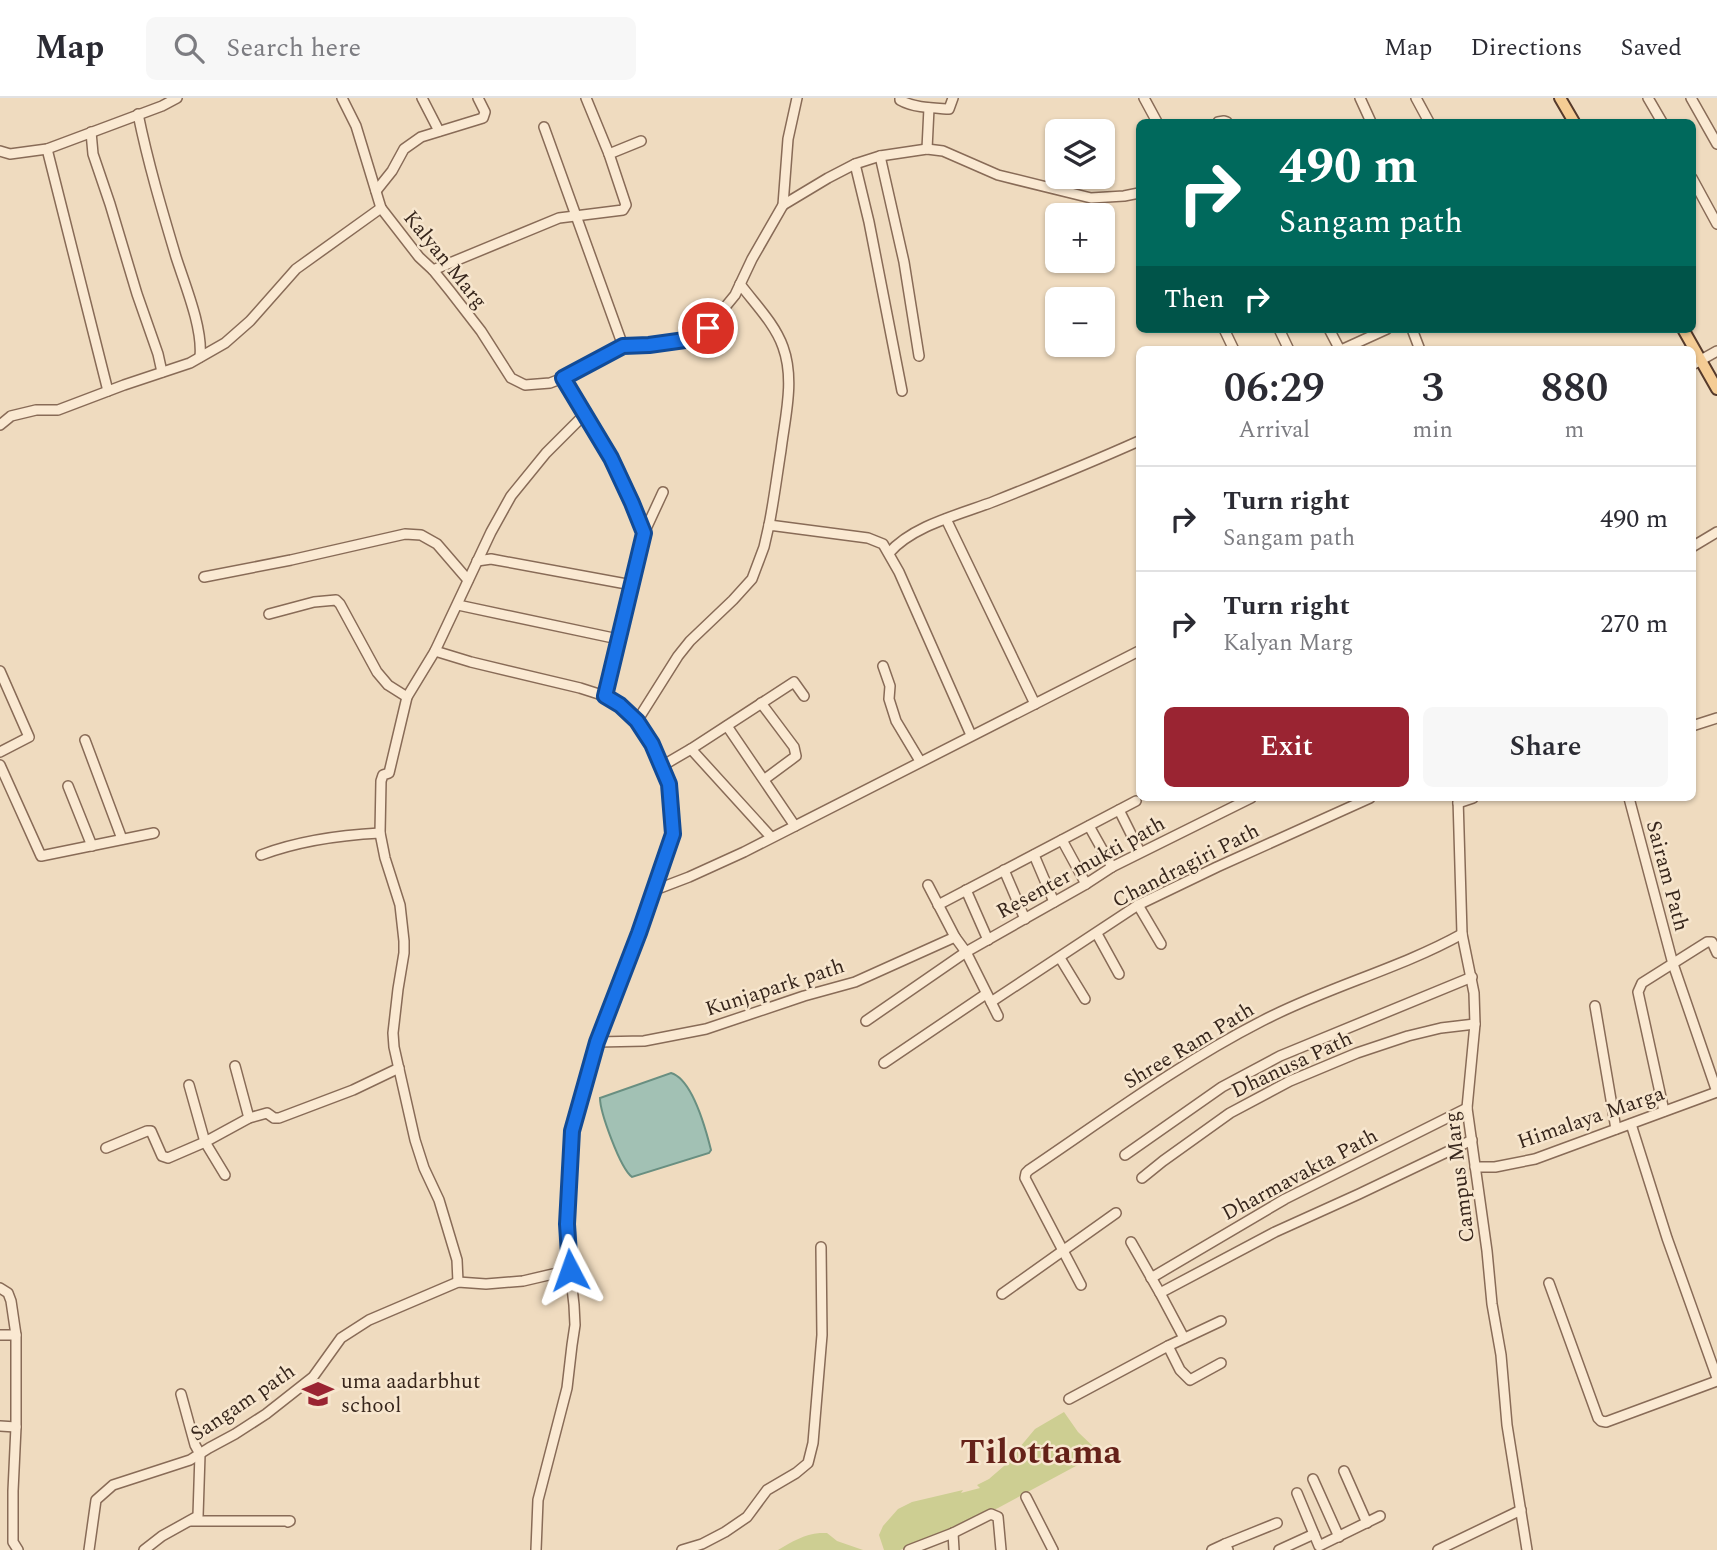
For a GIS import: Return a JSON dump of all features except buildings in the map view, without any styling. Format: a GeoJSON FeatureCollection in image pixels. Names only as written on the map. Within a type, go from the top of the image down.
{"type":"FeatureCollection","features":[{"type":"Feature","properties":{"kind":"main road"},"geometry":{"type":"LineString","coordinates":[[1560,98],[1572,119]]}},
{"type":"Feature","properties":{"kind":"main road"},"geometry":{"type":"LineString","coordinates":[[1697,363],[1717,389]]}},
{"type":"Feature","properties":{"kind":"street"},"geometry":{"type":"LineString","coordinates":[[3,154],[47,149],[177,98]]}},
{"type":"Feature","properties":{"kind":"street"},"geometry":{"type":"LineString","coordinates":[[342,98],[356,126],[381,208]]}},
{"type":"Feature","properties":{"kind":"street"},"geometry":{"type":"LineString","coordinates":[[422,98],[439,131]]}},
{"type":"Feature","properties":{"kind":"street"},"geometry":{"type":"LineString","coordinates":[[376,191],[392,171],[404,149],[421,137],[483,118],[485,112],[478,98]]}},
{"type":"Feature","properties":{"kind":"street"},"geometry":{"type":"LineString","coordinates":[[433,270],[551,221],[625,208],[610,154],[586,98]]}},
{"type":"Feature","properties":{"kind":"street"},"geometry":{"type":"LineString","coordinates":[[783,205],[788,139],[797,98]]}},
{"type":"Feature","properties":{"kind":"street"},"geometry":{"type":"LineString","coordinates":[[900,98],[907,104],[949,109],[953,98]]}},
{"type":"Feature","properties":{"kind":"street"},"geometry":{"type":"LineString","coordinates":[[1144,98],[1155,119]]}},
{"type":"Feature","properties":{"kind":"street"},"geometry":{"type":"LineString","coordinates":[[1360,98],[1370,119]]}},
{"type":"Feature","properties":{"kind":"street"},"geometry":{"type":"LineString","coordinates":[[1416,98],[1427,119]]}},
{"type":"Feature","properties":{"kind":"street"},"geometry":{"type":"LineString","coordinates":[[1648,98],[1660,119]]}},
{"type":"Feature","properties":{"kind":"street"},"geometry":{"type":"LineString","coordinates":[[1691,98],[1717,144]]}},
{"type":"Feature","properties":{"kind":"street"},"geometry":{"type":"LineString","coordinates":[[927,149],[929,108]]}},
{"type":"Feature","properties":{"kind":"street"},"geometry":{"type":"LineString","coordinates":[[138,114],[154,185],[193,313],[201,346],[200,357]]}},
{"type":"Feature","properties":{"kind":"street"},"geometry":{"type":"LineString","coordinates":[[544,127],[623,346]]}},
{"type":"Feature","properties":{"kind":"street"},"geometry":{"type":"LineString","coordinates":[[91,132],[93,154],[162,372]]}},
{"type":"Feature","properties":{"kind":"street"},"geometry":{"type":"LineString","coordinates":[[610,154],[641,141]]}},
{"type":"Feature","properties":{"kind":"street"},"geometry":{"type":"LineString","coordinates":[[47,149],[108,391]]}},
{"type":"Feature","properties":{"kind":"street"},"geometry":{"type":"LineString","coordinates":[[783,205],[855,164],[880,156],[927,149],[943,151],[998,175],[1091,198],[1136,194]]}},
{"type":"Feature","properties":{"kind":"street"},"geometry":{"type":"LineString","coordinates":[[880,156],[904,262],[919,356]]}},
{"type":"Feature","properties":{"kind":"street"},"geometry":{"type":"LineString","coordinates":[[855,164],[902,391]]}},
{"type":"Feature","properties":{"kind":"street"},"geometry":{"type":"LineString","coordinates":[[1696,185],[1717,224]]}},
{"type":"Feature","properties":{"kind":"street","name":"Kalyan Marg"},"geometry":{"type":"LineString","coordinates":[[0,425],[11,416],[36,410],[58,410],[190,363],[225,343],[250,321],[296,269],[381,208],[481,331],[511,378],[525,384],[550,383],[623,346],[685,340],[708,328],[735,295],[783,205]]}},
{"type":"Feature","properties":{"kind":"street"},"geometry":{"type":"LineString","coordinates":[[637,721],[684,649],[752,579],[769,526],[787,408],[788,368],[784,348],[776,333],[740,284]]}},
{"type":"Feature","properties":{"kind":"street"},"geometry":{"type":"LineString","coordinates":[[1350,346],[1378,333]]}},
{"type":"Feature","properties":{"kind":"street"},"geometry":{"type":"LineString","coordinates":[[1697,363],[1717,351]]}},
{"type":"Feature","properties":{"kind":"street"},"geometry":{"type":"LineString","coordinates":[[563,378],[611,458],[644,533]]}},
{"type":"Feature","properties":{"kind":"street"},"geometry":{"type":"LineString","coordinates":[[458,1282],[455,1251],[439,1200],[415,1140],[394,1047],[393,1034],[404,941],[400,905],[380,833],[381,780],[383,775],[389,773],[407,697],[435,651],[511,496],[546,453],[584,415]]}},
{"type":"Feature","properties":{"kind":"street"},"geometry":{"type":"LineString","coordinates":[[889,553],[903,540],[946,519],[1136,442]]}},
{"type":"Feature","properties":{"kind":"street"},"geometry":{"type":"LineString","coordinates":[[605,696],[644,533],[663,492]]}},
{"type":"Feature","properties":{"kind":"street"},"geometry":{"type":"LineString","coordinates":[[946,519],[1035,704]]}},
{"type":"Feature","properties":{"kind":"street"},"geometry":{"type":"LineString","coordinates":[[769,526],[868,538],[883,544],[899,572],[971,735]]}},
{"type":"Feature","properties":{"kind":"street"},"geometry":{"type":"LineString","coordinates":[[1696,545],[1717,532]]}},
{"type":"Feature","properties":{"kind":"street"},"geometry":{"type":"LineString","coordinates":[[204,577],[405,534],[421,535],[436,544],[468,580]]}},
{"type":"Feature","properties":{"kind":"street"},"geometry":{"type":"LineString","coordinates":[[477,561],[491,559],[632,585]]}},
{"type":"Feature","properties":{"kind":"street"},"geometry":{"type":"LineString","coordinates":[[269,614],[314,602],[336,600],[377,672],[388,685],[407,697]]}},
{"type":"Feature","properties":{"kind":"street"},"geometry":{"type":"LineString","coordinates":[[458,605],[618,639]]}},
{"type":"Feature","properties":{"kind":"street"},"geometry":{"type":"LineString","coordinates":[[435,651],[605,696],[620,705],[637,721],[652,744],[669,784],[673,834],[597,1042],[572,1131],[567,1224],[575,1325],[567,1388],[538,1500],[536,1550]]}},
{"type":"Feature","properties":{"kind":"street"},"geometry":{"type":"LineString","coordinates":[[654,890],[689,877],[796,826],[1136,653]]}},
{"type":"Feature","properties":{"kind":"street"},"geometry":{"type":"LineString","coordinates":[[883,666],[896,721],[920,761]]}},
{"type":"Feature","properties":{"kind":"street"},"geometry":{"type":"LineString","coordinates":[[0,671],[3,684],[29,737],[0,752]]}},
{"type":"Feature","properties":{"kind":"street"},"geometry":{"type":"LineString","coordinates":[[662,766],[794,682],[804,696]]}},
{"type":"Feature","properties":{"kind":"street"},"geometry":{"type":"LineString","coordinates":[[761,703],[794,747],[796,756],[765,779]]}},
{"type":"Feature","properties":{"kind":"street"},"geometry":{"type":"LineString","coordinates":[[1696,725],[1717,718]]}},
{"type":"Feature","properties":{"kind":"street"},"geometry":{"type":"LineString","coordinates":[[727,726],[796,826]]}},
{"type":"Feature","properties":{"kind":"street"},"geometry":{"type":"LineString","coordinates":[[85,740],[122,839]]}},
{"type":"Feature","properties":{"kind":"street"},"geometry":{"type":"LineString","coordinates":[[691,749],[771,837]]}},
{"type":"Feature","properties":{"kind":"street"},"geometry":{"type":"LineString","coordinates":[[0,765],[41,856],[154,833]]}},
{"type":"Feature","properties":{"kind":"street"},"geometry":{"type":"LineString","coordinates":[[68,786],[92,846]]}},
{"type":"Feature","properties":{"kind":"street"},"geometry":{"type":"LineString","coordinates":[[939,905],[1136,801]]}},
{"type":"Feature","properties":{"kind":"street","name":"Resenter mukti path"},"geometry":{"type":"LineString","coordinates":[[866,1021],[966,952],[1111,867],[1245,801]]}},
{"type":"Feature","properties":{"kind":"street","name":"Chandragiri Path"},"geometry":{"type":"LineString","coordinates":[[884,1063],[1060,958],[1138,905],[1363,801]]}},
{"type":"Feature","properties":{"kind":"street","name":"Campus Marg"},"geometry":{"type":"LineString","coordinates":[[1458,801],[1462,934],[1472,977],[1475,1024],[1467,1108],[1501,1355],[1507,1425],[1527,1550]]}},
{"type":"Feature","properties":{"kind":"street","name":"Sairam Path"},"geometry":{"type":"LineString","coordinates":[[1630,801],[1672,964]]}},
{"type":"Feature","properties":{"kind":"street"},"geometry":{"type":"LineString","coordinates":[[1119,810],[1140,852]]}},
{"type":"Feature","properties":{"kind":"street"},"geometry":{"type":"LineString","coordinates":[[1089,826],[1111,867]]}},
{"type":"Feature","properties":{"kind":"street"},"geometry":{"type":"LineString","coordinates":[[261,855],[303,843],[380,833]]}},
{"type":"Feature","properties":{"kind":"street"},"geometry":{"type":"LineString","coordinates":[[1062,840],[1086,884]]}},
{"type":"Feature","properties":{"kind":"street"},"geometry":{"type":"LineString","coordinates":[[1034,855],[1054,902]]}},
{"type":"Feature","properties":{"kind":"street"},"geometry":{"type":"LineString","coordinates":[[1004,870],[1025,919]]}},
{"type":"Feature","properties":{"kind":"street"},"geometry":{"type":"LineString","coordinates":[[928,884],[998,1016]]}},
{"type":"Feature","properties":{"kind":"street"},"geometry":{"type":"LineString","coordinates":[[966,890],[988,940]]}},
{"type":"Feature","properties":{"kind":"street"},"geometry":{"type":"LineString","coordinates":[[1138,905],[1161,944]]}},
{"type":"Feature","properties":{"kind":"street"},"geometry":{"type":"LineString","coordinates":[[1097,934],[1119,974]]}},
{"type":"Feature","properties":{"kind":"street","name":"Shree Ram Path"},"geometry":{"type":"LineString","coordinates":[[1081,1285],[1026,1178],[1029,1170],[1194,1059],[1263,1020],[1326,991],[1441,946],[1462,934]]}},
{"type":"Feature","properties":{"kind":"street","name":"Kunjapark path"},"geometry":{"type":"LineString","coordinates":[[597,1042],[644,1041],[706,1029],[855,982],[955,937]]}},
{"type":"Feature","properties":{"kind":"street","name":"Sairam Path"},"geometry":{"type":"LineString","coordinates":[[1664,1111],[1638,992],[1642,983],[1707,942],[1712,942],[1717,953]]}},
{"type":"Feature","properties":{"kind":"street"},"geometry":{"type":"LineString","coordinates":[[1060,958],[1085,999]]}},
{"type":"Feature","properties":{"kind":"street"},"geometry":{"type":"LineString","coordinates":[[1672,964],[1717,1092]]}},
{"type":"Feature","properties":{"kind":"street"},"geometry":{"type":"LineString","coordinates":[[1125,1155],[1222,1087],[1280,1056],[1472,977]]}},
{"type":"Feature","properties":{"kind":"street"},"geometry":{"type":"LineString","coordinates":[[1595,1006],[1616,1129]]}},
{"type":"Feature","properties":{"kind":"street","name":"Dhanusa Path"},"geometry":{"type":"LineString","coordinates":[[1142,1178],[1230,1113],[1290,1081],[1357,1053],[1408,1036],[1475,1024]]}},
{"type":"Feature","properties":{"kind":"street"},"geometry":{"type":"LineString","coordinates":[[235,1066],[249,1118]]}},
{"type":"Feature","properties":{"kind":"street"},"geometry":{"type":"LineString","coordinates":[[106,1148],[150,1131],[162,1156],[168,1158],[249,1118],[267,1113],[279,1118],[353,1090],[399,1068]]}},
{"type":"Feature","properties":{"kind":"street"},"geometry":{"type":"LineString","coordinates":[[189,1085],[205,1142],[225,1175]]}},
{"type":"Feature","properties":{"kind":"street","name":"Himalaya Marga"},"geometry":{"type":"LineString","coordinates":[[1475,1167],[1495,1167],[1535,1159],[1717,1092]]}},
{"type":"Feature","properties":{"kind":"street","name":"Dharmavakta Path"},"geometry":{"type":"LineString","coordinates":[[1151,1278],[1286,1199],[1467,1108]]}},
{"type":"Feature","properties":{"kind":"street"},"geometry":{"type":"LineString","coordinates":[[1549,1283],[1601,1421],[1606,1422],[1717,1379],[1667,1238],[1631,1124]]}},
{"type":"Feature","properties":{"kind":"street"},"geometry":{"type":"LineString","coordinates":[[1160,1293],[1275,1232],[1472,1140]]}},
{"type":"Feature","properties":{"kind":"street"},"geometry":{"type":"LineString","coordinates":[[1002,1294],[1116,1213]]}},
{"type":"Feature","properties":{"kind":"street"},"geometry":{"type":"LineString","coordinates":[[1131,1242],[1184,1338]]}},
{"type":"Feature","properties":{"kind":"street"},"geometry":{"type":"LineString","coordinates":[[682,1550],[702,1544],[747,1517],[768,1490],[796,1474],[808,1463],[813,1443],[822,1335],[821,1247]]}},
{"type":"Feature","properties":{"kind":"street","name":"Sangam path"},"geometry":{"type":"LineString","coordinates":[[89,1550],[96,1500],[113,1485],[190,1460],[235,1434],[266,1414],[313,1377],[341,1338],[369,1320],[458,1282],[486,1284],[523,1281],[570,1270]]}},
{"type":"Feature","properties":{"kind":"street"},"geometry":{"type":"LineString","coordinates":[[0,1288],[8,1293],[16,1335],[13,1542],[18,1550]]}},
{"type":"Feature","properties":{"kind":"street"},"geometry":{"type":"LineString","coordinates":[[1069,1399],[1221,1321]]}},
{"type":"Feature","properties":{"kind":"street"},"geometry":{"type":"LineString","coordinates":[[0,1335],[16,1335]]}},
{"type":"Feature","properties":{"kind":"street"},"geometry":{"type":"LineString","coordinates":[[1168,1346],[1180,1370],[1190,1380],[1221,1363]]}},
{"type":"Feature","properties":{"kind":"street"},"geometry":{"type":"LineString","coordinates":[[144,1550],[162,1536],[198,1516],[200,1454],[195,1446],[181,1394]]}},
{"type":"Feature","properties":{"kind":"street"},"geometry":{"type":"LineString","coordinates":[[0,1426],[16,1427]]}},
{"type":"Feature","properties":{"kind":"street"},"geometry":{"type":"LineString","coordinates":[[1344,1471],[1367,1523]]}},
{"type":"Feature","properties":{"kind":"street"},"geometry":{"type":"LineString","coordinates":[[1313,1479],[1339,1536]]}},
{"type":"Feature","properties":{"kind":"street"},"geometry":{"type":"LineString","coordinates":[[1297,1493],[1319,1546],[1380,1516]]}},
{"type":"Feature","properties":{"kind":"street"},"geometry":{"type":"LineString","coordinates":[[1026,1497],[1053,1550]]}},
{"type":"Feature","properties":{"kind":"street"},"geometry":{"type":"LineString","coordinates":[[1438,1550],[1521,1510]]}},
{"type":"Feature","properties":{"kind":"street"},"geometry":{"type":"LineString","coordinates":[[909,1550],[953,1533],[991,1514],[998,1517],[1001,1550]]}},
{"type":"Feature","properties":{"kind":"street"},"geometry":{"type":"LineString","coordinates":[[189,1521],[288,1522]]}},
{"type":"Feature","properties":{"kind":"street"},"geometry":{"type":"LineString","coordinates":[[1212,1550],[1226,1547],[1277,1523]]}},
{"type":"Feature","properties":{"kind":"street"},"geometry":{"type":"LineString","coordinates":[[953,1533],[954,1550]]}},
{"type":"Feature","properties":{"kind":"street"},"geometry":{"type":"LineString","coordinates":[[1279,1550],[1314,1534]]}},
{"type":"Feature","properties":{"kind":"green space"},"geometry":{"type":"Polygon","coordinates":[[[1064,1412],[1078,1432],[1100,1453],[998,1508],[917,1544],[900,1550],[884,1550],[879,1535],[898,1509],[912,1502],[980,1488],[977,1485],[1004,1466],[1035,1429],[1064,1412]]]}},
{"type":"Feature","properties":{"kind":"green space"},"geometry":{"type":"Polygon","coordinates":[[[827,1533],[837,1541],[863,1550],[778,1550],[803,1537],[827,1533]]]}},
{"type":"Feature","properties":{"kind":"shaded area"},"geometry":{"type":"Polygon","coordinates":[[[671,1073],[679,1077],[692,1095],[711,1150],[709,1153],[632,1177],[611,1139],[600,1098],[671,1073]]]}},
{"type":"Feature","properties":{"kind":"place","name":"uma aadarbhut school"},"geometry":{"type":"Point","coordinates":[318,1394]}},
{"type":"Feature","properties":{"kind":"district","name":"Tilottama"},"geometry":{"type":"Point","coordinates":[1041,1452]}},
{"type":"Feature","properties":{"kind":"route"},"geometry":{"type":"LineString","coordinates":[[570,1270],[567,1224],[572,1131],[597,1042],[673,834],[669,784],[652,744],[637,721],[620,705],[605,696],[644,533],[611,458],[563,378],[623,346],[685,340],[708,328]]}}]}
